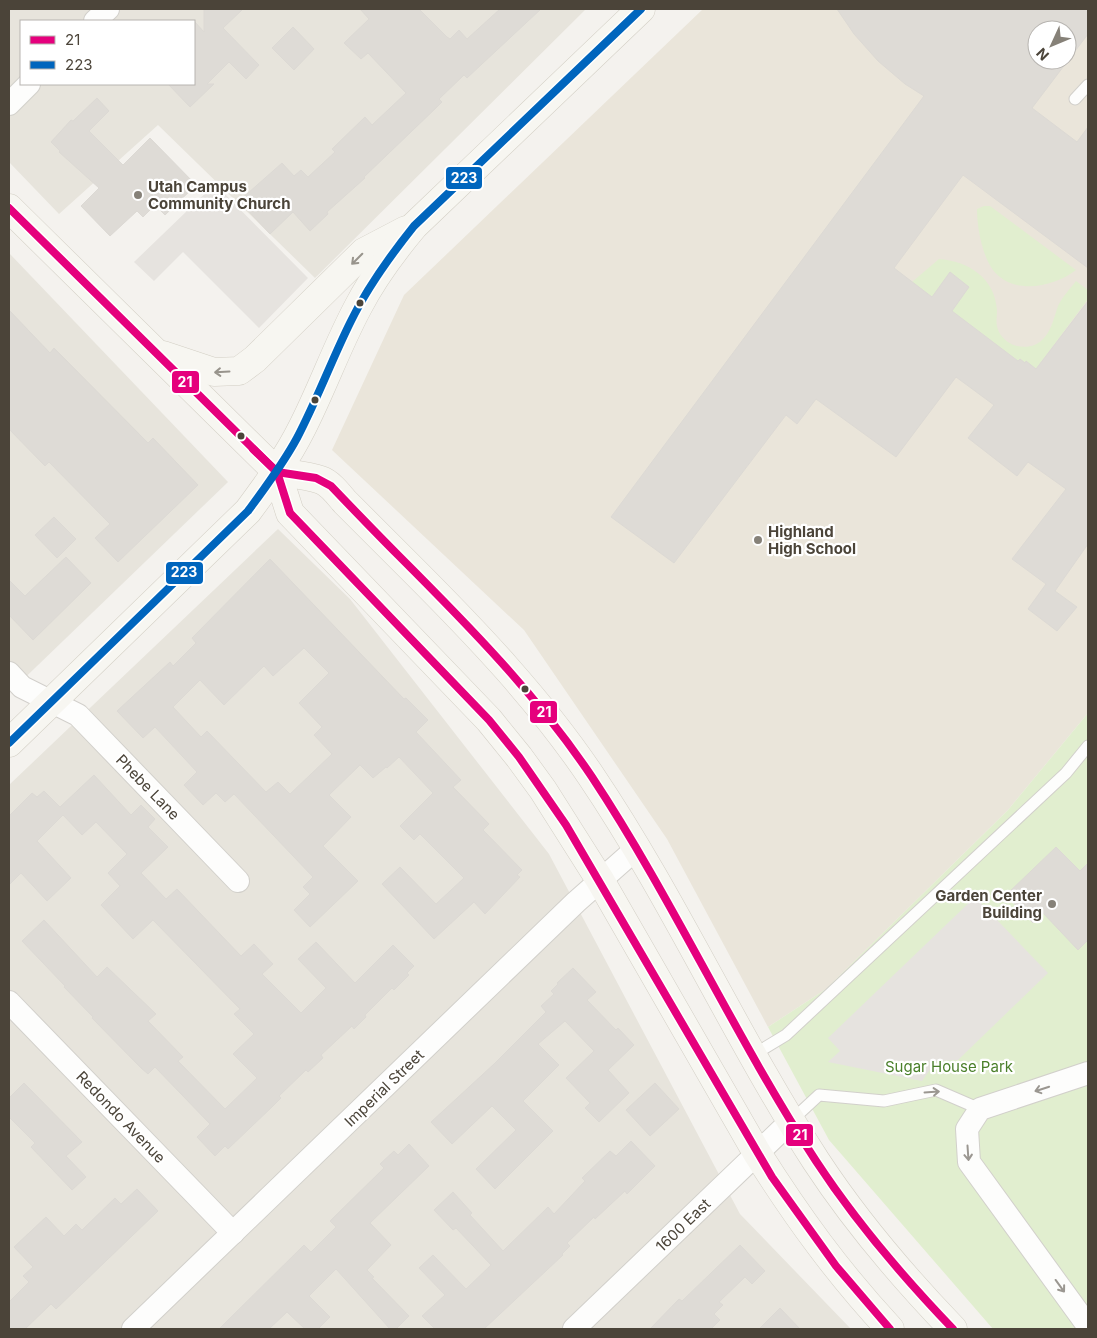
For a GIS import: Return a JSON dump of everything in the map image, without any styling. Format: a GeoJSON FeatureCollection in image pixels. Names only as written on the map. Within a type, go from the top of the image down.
{"type":"FeatureCollection","features":[{"type":"Feature","properties":{"kind":"main road"},"geometry":{"type":"LineString","coordinates":[[9,743],[248,511],[277,472],[302,428],[365,294],[386,262],[414,226],[641,9]]}},
{"type":"Feature","properties":{"kind":"main road"},"geometry":{"type":"LineString","coordinates":[[9,208],[277,472],[290,513],[489,720],[519,757],[544,790],[600,880],[782,1192],[834,1266],[890,1329]]}},
{"type":"Feature","properties":{"kind":"main road"},"geometry":{"type":"LineString","coordinates":[[156,353],[214,372],[239,371],[255,359],[364,252],[414,226]]}},
{"type":"Feature","properties":{"kind":"main road"},"geometry":{"type":"LineString","coordinates":[[277,472],[323,480],[434,591],[535,701],[590,775],[636,849],[753,1055],[835,1188],[914,1289],[953,1329]]}},
{"type":"Feature","properties":{"kind":"street"},"geometry":{"type":"LineString","coordinates":[[96,20],[108,9]]}},
{"type":"Feature","properties":{"kind":"street"},"geometry":{"type":"LineString","coordinates":[[9,104],[29,85]]}},
{"type":"Feature","properties":{"kind":"street"},"geometry":{"type":"LineString","coordinates":[[9,673],[22,687],[52,703]]}},
{"type":"Feature","properties":{"kind":"street","name":"Phebe Lane"},"geometry":{"type":"LineString","coordinates":[[52,703],[78,715],[238,881]]}},
{"type":"Feature","properties":{"kind":"street","name":"Imperial Street"},"geometry":{"type":"LineString","coordinates":[[133,1329],[600,880],[636,849]]}},
{"type":"Feature","properties":{"kind":"street","name":"Redondo Avenue"},"geometry":{"type":"LineString","coordinates":[[9,1002],[233,1233]]}},
{"type":"Feature","properties":{"kind":"street"},"geometry":{"type":"LineString","coordinates":[[1088,1073],[980,1109],[967,1129],[969,1162],[1088,1326]]}},
{"type":"Feature","properties":{"kind":"street","name":"1600 East"},"geometry":{"type":"LineString","coordinates":[[574,1329],[792,1120]]}},
{"type":"Feature","properties":{"kind":"lane"},"geometry":{"type":"LineString","coordinates":[[1075,99],[1088,85]]}},
{"type":"Feature","properties":{"kind":"lane"},"geometry":{"type":"LineString","coordinates":[[753,1055],[786,1035],[1066,772],[1088,746]]}},
{"type":"Feature","properties":{"kind":"lane"},"geometry":{"type":"LineString","coordinates":[[792,1120],[819,1095],[884,1101],[936,1090],[980,1109]]}},
{"type":"Feature","properties":{"kind":"shaded area"},"geometry":{"type":"Polygon","coordinates":[[[9,9],[586,9],[315,278],[158,125],[59,214],[9,162],[9,9]]]}},
{"type":"Feature","properties":{"kind":"shaded area","name":"Highland High School"},"geometry":{"type":"Polygon","coordinates":[[[703,9],[1088,9],[1088,713],[1008,810],[826,989],[768,1027],[667,839],[524,630],[332,450],[404,295],[703,9]]]}},
{"type":"Feature","properties":{"kind":"shaded area"},"geometry":{"type":"Polygon","coordinates":[[[215,184],[308,278],[259,328],[183,252],[154,281],[134,262],[215,184]]]}},
{"type":"Feature","properties":{"kind":"shaded area"},"geometry":{"type":"Polygon","coordinates":[[[9,253],[228,482],[9,693],[9,253]]]}},
{"type":"Feature","properties":{"kind":"shaded area"},"geometry":{"type":"Polygon","coordinates":[[[278,529],[350,599],[549,854],[740,1214],[851,1329],[9,1329],[9,785],[278,529]]]}},
{"type":"Feature","properties":{"kind":"shaded area"},"geometry":{"type":"Polygon","coordinates":[[[975,897],[1048,973],[958,1060],[936,1061],[922,1081],[828,1062],[840,1051],[828,1038],[975,897]]]}},
{"type":"Feature","properties":{"kind":"green space"},"geometry":{"type":"Polygon","coordinates":[[[990,206],[1076,270],[1059,280],[1039,286],[1018,285],[1000,277],[989,264],[982,246],[977,209],[990,206]]]}},
{"type":"Feature","properties":{"kind":"green space"},"geometry":{"type":"Polygon","coordinates":[[[939,259],[960,263],[978,273],[985,280],[995,299],[999,332],[1008,342],[1020,347],[1033,345],[1044,338],[1051,327],[1058,306],[1076,281],[1088,290],[1088,299],[1036,369],[1020,359],[1018,361],[912,282],[939,259]]]}},
{"type":"Feature","properties":{"kind":"green space","name":"Sugar House Park"},"geometry":{"type":"Polygon","coordinates":[[[1088,713],[1088,1329],[993,1329],[829,1140],[768,1027],[826,989],[1008,810],[1088,713]]]}},
{"type":"Feature","properties":{"kind":"building"},"geometry":{"type":"Polygon","coordinates":[[[204,9],[243,9],[223,28],[259,65],[246,79],[229,62],[207,84],[214,84],[190,107],[169,85],[195,85],[195,22],[204,32],[204,9]]]}},
{"type":"Feature","properties":{"kind":"building"},"geometry":{"type":"Polygon","coordinates":[[[360,9],[419,9],[450,39],[459,30],[467,39],[500,9],[541,9],[467,78],[464,75],[439,99],[442,102],[365,178],[327,212],[328,214],[310,231],[293,212],[270,234],[239,201],[282,163],[294,176],[301,170],[308,177],[335,152],[332,149],[365,117],[372,125],[406,93],[368,53],[361,59],[344,43],[369,19],[360,9]]]}},
{"type":"Feature","properties":{"kind":"building"},"geometry":{"type":"Polygon","coordinates":[[[837,9],[1088,9],[1088,34],[1077,49],[1077,20],[1027,20],[1027,70],[1061,70],[1032,108],[1077,142],[1088,127],[1088,268],[963,175],[894,268],[932,297],[950,272],[969,287],[952,311],[1018,361],[1020,359],[1025,363],[1026,361],[1036,369],[1088,301],[1088,544],[1055,591],[1077,607],[1057,631],[1028,609],[1046,584],[1012,559],[1066,489],[1028,462],[1017,476],[968,438],[994,405],[956,377],[896,457],[816,399],[797,424],[786,415],[674,563],[611,517],[924,96],[905,84],[878,61],[854,34],[837,9]]]}},
{"type":"Feature","properties":{"kind":"building"},"geometry":{"type":"Polygon","coordinates":[[[293,27],[314,49],[294,70],[272,48],[293,27]]]}},
{"type":"Feature","properties":{"kind":"building","name":"Utah Campus Community Church"},"geometry":{"type":"Polygon","coordinates":[[[97,98],[109,111],[89,131],[123,165],[150,138],[196,185],[165,215],[155,205],[143,217],[137,211],[110,236],[81,206],[99,188],[59,152],[51,142],[71,120],[73,121],[97,98]]]}},
{"type":"Feature","properties":{"kind":"building"},"geometry":{"type":"Polygon","coordinates":[[[9,310],[50,353],[54,348],[148,443],[153,438],[198,485],[118,562],[95,538],[110,524],[49,462],[45,466],[9,429],[9,310]]]}},
{"type":"Feature","properties":{"kind":"building"},"geometry":{"type":"Polygon","coordinates":[[[54,517],[76,539],[57,558],[35,535],[54,517]]]}},
{"type":"Feature","properties":{"kind":"building"},"geometry":{"type":"Polygon","coordinates":[[[66,557],[91,583],[33,640],[9,615],[9,580],[25,596],[66,557]]]}},
{"type":"Feature","properties":{"kind":"building"},"geometry":{"type":"Polygon","coordinates":[[[270,559],[404,699],[406,698],[428,720],[416,732],[461,780],[453,787],[489,824],[483,830],[522,870],[517,875],[520,877],[485,914],[474,902],[434,939],[382,884],[400,867],[436,904],[464,878],[420,834],[414,840],[400,826],[433,793],[399,757],[373,778],[360,765],[329,795],[351,817],[323,846],[358,881],[310,927],[294,910],[310,894],[303,887],[313,877],[234,794],[225,802],[216,793],[203,805],[184,785],[197,772],[155,727],[143,738],[117,711],[170,662],[173,666],[196,643],[192,638],[270,559]],[[304,648],[273,676],[264,666],[224,705],[200,680],[173,707],[201,737],[207,731],[266,792],[278,782],[290,794],[332,754],[314,735],[322,727],[299,703],[329,673],[304,648]]]}},
{"type":"Feature","properties":{"kind":"building"},"geometry":{"type":"Polygon","coordinates":[[[94,775],[131,815],[141,805],[155,819],[148,827],[168,847],[141,873],[166,899],[177,889],[241,956],[254,944],[273,964],[262,974],[301,1013],[326,988],[298,959],[316,942],[355,983],[393,945],[414,966],[407,973],[409,975],[394,990],[392,988],[354,1029],[352,1026],[321,1055],[323,1058],[308,1072],[306,1070],[279,1096],[281,1098],[228,1149],[225,1146],[215,1156],[197,1137],[210,1124],[155,1067],[148,1074],[141,1068],[92,1018],[65,986],[22,941],[44,920],[97,977],[107,967],[156,1014],[148,1021],[183,1057],[178,1061],[225,1109],[257,1078],[233,1054],[254,1034],[234,1014],[240,1009],[153,920],[133,939],[101,905],[120,886],[108,873],[127,854],[96,822],[82,835],[63,815],[37,841],[71,878],[47,901],[21,873],[9,885],[9,816],[32,793],[37,797],[44,791],[60,807],[94,775]]]}},
{"type":"Feature","properties":{"kind":"building","name":"Garden Center Building"},"geometry":{"type":"Polygon","coordinates":[[[1056,847],[1080,871],[1088,863],[1088,940],[1078,950],[1043,913],[1033,923],[1006,895],[1056,847]]]}},
{"type":"Feature","properties":{"kind":"building"},"geometry":{"type":"Polygon","coordinates":[[[573,968],[596,992],[587,1000],[616,1030],[618,1028],[634,1045],[608,1070],[629,1093],[599,1122],[585,1108],[590,1103],[566,1078],[594,1051],[565,1021],[538,1044],[559,1065],[523,1101],[553,1131],[495,1189],[476,1169],[516,1130],[492,1106],[452,1144],[431,1122],[494,1064],[546,1012],[541,1006],[554,994],[551,991],[557,983],[573,968]]]}},
{"type":"Feature","properties":{"kind":"building"},"geometry":{"type":"Polygon","coordinates":[[[24,1083],[82,1142],[66,1156],[86,1177],[72,1190],[31,1147],[35,1143],[9,1117],[9,1098],[24,1083]]]}},
{"type":"Feature","properties":{"kind":"building"},"geometry":{"type":"Polygon","coordinates":[[[655,1083],[679,1109],[650,1136],[626,1110],[655,1083]]]}},
{"type":"Feature","properties":{"kind":"building"},"geometry":{"type":"Polygon","coordinates":[[[631,1141],[655,1166],[627,1194],[625,1191],[595,1219],[594,1217],[567,1243],[570,1246],[563,1255],[484,1329],[435,1329],[422,1316],[445,1295],[419,1268],[433,1255],[466,1289],[491,1265],[456,1228],[453,1230],[434,1210],[453,1192],[472,1213],[470,1215],[503,1251],[548,1207],[554,1214],[585,1181],[582,1178],[610,1151],[616,1156],[631,1141]]]}},
{"type":"Feature","properties":{"kind":"building"},"geometry":{"type":"Polygon","coordinates":[[[409,1144],[429,1166],[370,1223],[391,1245],[367,1270],[374,1277],[372,1278],[409,1316],[396,1329],[390,1329],[336,1269],[309,1296],[330,1317],[318,1329],[305,1329],[287,1312],[269,1329],[219,1329],[304,1245],[311,1252],[336,1227],[330,1221],[384,1168],[380,1164],[394,1151],[398,1155],[409,1144]]]}},
{"type":"Feature","properties":{"kind":"building"},"geometry":{"type":"Polygon","coordinates":[[[137,1189],[158,1211],[56,1309],[51,1304],[25,1329],[9,1329],[9,1302],[29,1282],[23,1276],[33,1267],[14,1247],[46,1217],[64,1236],[76,1224],[82,1230],[115,1198],[121,1204],[137,1189]]]}},
{"type":"Feature","properties":{"kind":"building"},"geometry":{"type":"Polygon","coordinates":[[[740,1245],[765,1271],[752,1284],[745,1277],[719,1302],[723,1305],[714,1314],[720,1320],[711,1329],[650,1329],[679,1299],[682,1301],[740,1245]]]}},
{"type":"Feature","properties":{"kind":"building"},"geometry":{"type":"Polygon","coordinates":[[[780,1308],[800,1329],[759,1329],[780,1308]]]}},
{"type":"Feature","properties":{"kind":"transit line","name":"223"},"geometry":{"type":"LineString","coordinates":[[9,743],[248,511],[297,438],[344,335],[372,283],[414,226],[641,9]]}},
{"type":"Feature","properties":{"kind":"transit line","name":"21"},"geometry":{"type":"LineString","coordinates":[[9,208],[277,472],[316,478],[331,486],[450,607],[525,689],[571,747],[622,824],[678,920],[758,1066],[831,1184],[881,1248],[953,1329]]}},
{"type":"Feature","properties":{"kind":"transit line","name":"21"},"geometry":{"type":"LineString","coordinates":[[253,449],[277,472],[290,513],[489,720],[519,757],[566,825],[772,1177],[836,1266],[890,1329]]}},
{"type":"Feature","properties":{"kind":"place","name":"Utah Campus Community Church"},"geometry":{"type":"Point","coordinates":[138,195]}},
{"type":"Feature","properties":{"kind":"place","name":"Highland High School"},"geometry":{"type":"Point","coordinates":[758,540]}},
{"type":"Feature","properties":{"kind":"place","name":"Garden Center Building"},"geometry":{"type":"Point","coordinates":[1052,904]}}]}
